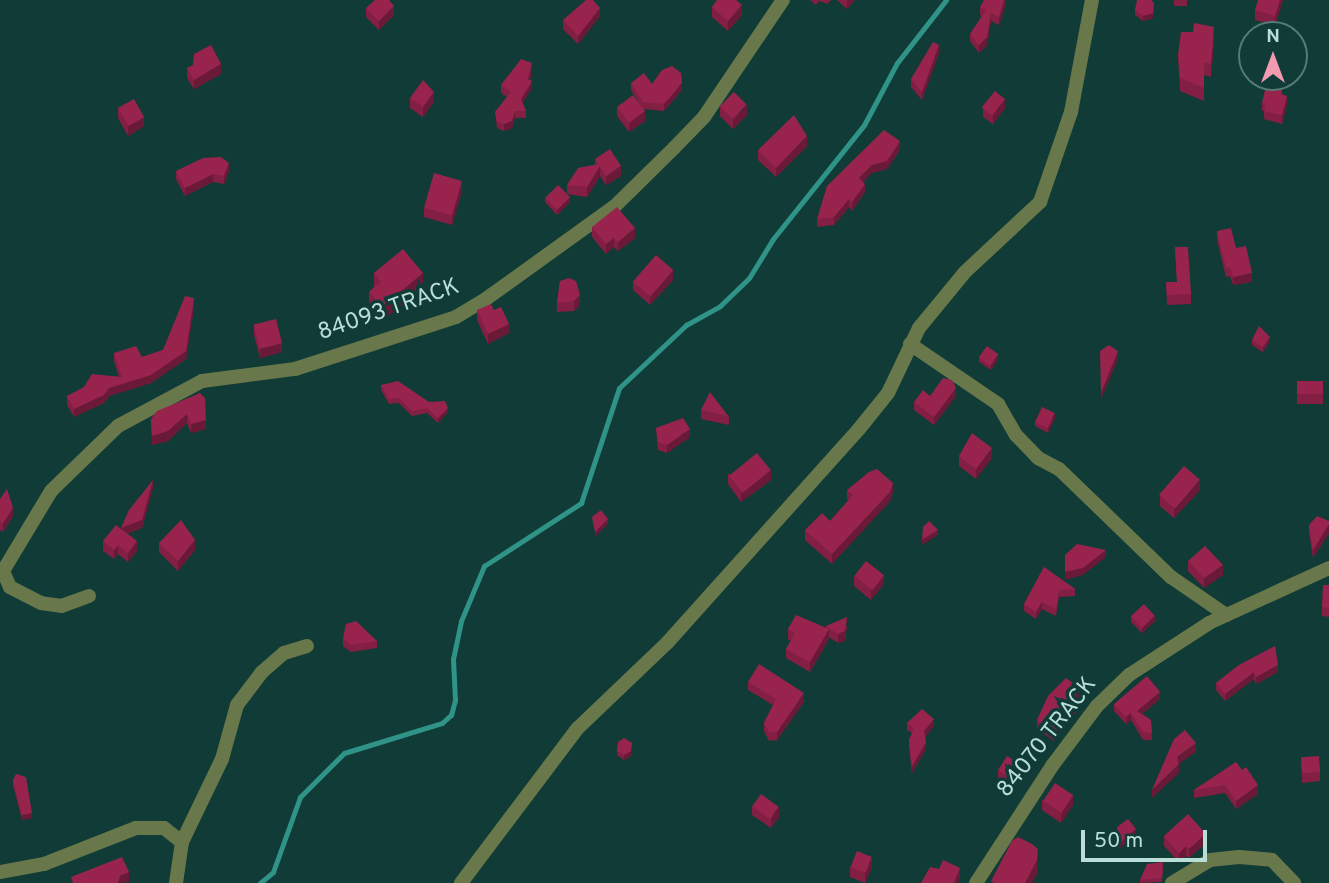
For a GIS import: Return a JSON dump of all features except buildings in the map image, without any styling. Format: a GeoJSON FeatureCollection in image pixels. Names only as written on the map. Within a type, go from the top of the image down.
{"type":"FeatureCollection","features":[{"type":"Feature","properties":{"kind":"street","name":"84093 TRACK"},"geometry":{"type":"LineString","coordinates":[[89,596],[52,606],[10,587],[2,571],[73,466],[118,426],[181,388],[202,381],[295,369],[456,317],[557,251],[614,207],[705,117],[783,0]]}},
{"type":"Feature","properties":{"kind":"street"},"geometry":{"type":"LineString","coordinates":[[461,883],[579,728],[667,643],[859,429],[888,393],[910,344],[965,272],[1040,202],[1072,112],[1092,0]]}},
{"type":"Feature","properties":{"kind":"street"},"geometry":{"type":"LineString","coordinates":[[910,344],[998,404],[1016,435],[1038,458],[1059,469],[1171,577],[1226,615]]}},
{"type":"Feature","properties":{"kind":"street","name":"84070 TRACK"},"geometry":{"type":"LineString","coordinates":[[976,883],[1003,835],[1097,706],[1145,661],[1226,615],[1329,568]]}},
{"type":"Feature","properties":{"kind":"street"},"geometry":{"type":"LineString","coordinates":[[176,883],[182,842],[222,759],[246,691],[284,653],[307,646]]}},
{"type":"Feature","properties":{"kind":"street"},"geometry":{"type":"LineString","coordinates":[[0,872],[44,864],[143,827],[164,828],[182,842]]}},
{"type":"Feature","properties":{"kind":"street"},"geometry":{"type":"LineString","coordinates":[[1172,883],[1210,860],[1256,857],[1283,866],[1294,883]]}},
{"type":"Feature","properties":{"kind":"waterway"},"geometry":{"type":"LineString","coordinates":[[260,883],[273,872],[300,797],[344,753],[442,723],[451,715],[455,700],[453,659],[461,621],[484,566],[581,503],[619,388],[686,325],[720,306],[749,278],[773,239],[864,125],[897,63],[946,0]]}}]}
